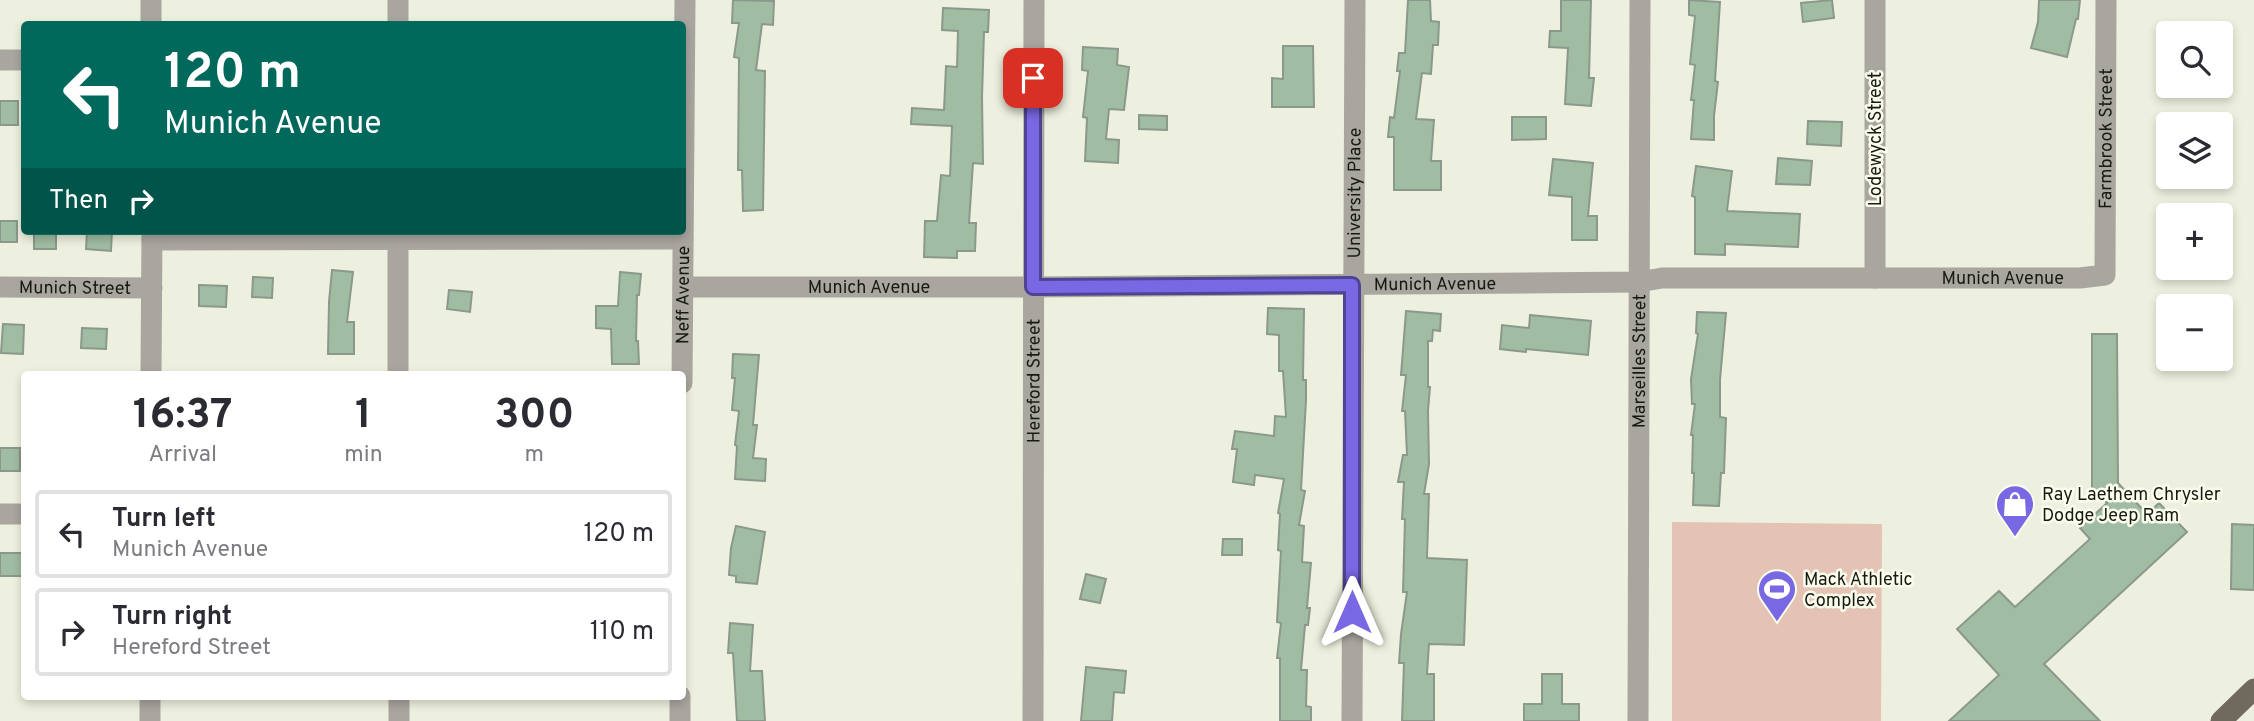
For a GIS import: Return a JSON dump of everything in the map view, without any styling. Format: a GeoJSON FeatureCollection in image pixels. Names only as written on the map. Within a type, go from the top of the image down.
{"type":"FeatureCollection","features":[{"type":"Feature","properties":{"kind":"main road"},"geometry":{"type":"LineString","coordinates":[[2221,721],[2254,688]]}},
{"type":"Feature","properties":{"kind":"street"},"geometry":{"type":"LineString","coordinates":[[151,0],[151,21]]}},
{"type":"Feature","properties":{"kind":"street"},"geometry":{"type":"LineString","coordinates":[[398,0],[398,21]]}},
{"type":"Feature","properties":{"kind":"street","name":"Neff Avenue"},"geometry":{"type":"LineString","coordinates":[[685,0],[685,21]]}},
{"type":"Feature","properties":{"kind":"street","name":"Hereford Street"},"geometry":{"type":"LineString","coordinates":[[1033,721],[1034,0]]}},
{"type":"Feature","properties":{"kind":"street","name":"University Place"},"geometry":{"type":"LineString","coordinates":[[1352,721],[1354,0]]}},
{"type":"Feature","properties":{"kind":"street","name":"Marseilles Street"},"geometry":{"type":"LineString","coordinates":[[1638,721],[1640,0]]}},
{"type":"Feature","properties":{"kind":"street","name":"Lodewyck Street"},"geometry":{"type":"LineString","coordinates":[[1875,0],[1875,278]]}},
{"type":"Feature","properties":{"kind":"street","name":"Farmbrook Street"},"geometry":{"type":"LineString","coordinates":[[2105,275],[2106,0]]}},
{"type":"Feature","properties":{"kind":"street"},"geometry":{"type":"LineString","coordinates":[[0,60],[21,60]]}},
{"type":"Feature","properties":{"kind":"street"},"geometry":{"type":"LineString","coordinates":[[151,371],[152,235],[683,239]]}},
{"type":"Feature","properties":{"kind":"street"},"geometry":{"type":"LineString","coordinates":[[398,235],[398,371]]}},
{"type":"Feature","properties":{"kind":"street","name":"Neff Avenue"},"geometry":{"type":"LineString","coordinates":[[682,371],[683,235]]}},
{"type":"Feature","properties":{"kind":"street","name":"Munich Avenue"},"geometry":{"type":"LineString","coordinates":[[683,287],[1352,285],[1639,282],[1662,278],[2080,278],[2105,275]]}},
{"type":"Feature","properties":{"kind":"street","name":"Munich Street"},"geometry":{"type":"LineString","coordinates":[[0,287],[152,288]]}},
{"type":"Feature","properties":{"kind":"street"},"geometry":{"type":"LineString","coordinates":[[0,514],[21,514]]}},
{"type":"Feature","properties":{"kind":"street"},"geometry":{"type":"LineString","coordinates":[[150,700],[150,721]]}},
{"type":"Feature","properties":{"kind":"street"},"geometry":{"type":"LineString","coordinates":[[399,700],[399,721]]}},
{"type":"Feature","properties":{"kind":"street"},"geometry":{"type":"LineString","coordinates":[[680,700],[680,721]]}},
{"type":"Feature","properties":{"kind":"shaded area","name":"Mack Athletic Complex"},"geometry":{"type":"Polygon","coordinates":[[[1672,522],[1882,524],[1881,721],[1672,721],[1672,522]]]}},
{"type":"Feature","properties":{"kind":"building"},"geometry":{"type":"Polygon","coordinates":[[[733,0],[774,1],[773,25],[762,24],[756,70],[765,71],[763,210],[743,211],[742,170],[738,170],[739,58],[734,57],[739,23],[732,23],[733,0]]]}},
{"type":"Feature","properties":{"kind":"building"},"geometry":{"type":"Polygon","coordinates":[[[1408,0],[1430,0],[1431,21],[1439,22],[1438,45],[1433,45],[1431,74],[1422,73],[1416,119],[1434,120],[1431,161],[1441,161],[1441,190],[1394,190],[1394,137],[1388,137],[1390,117],[1394,118],[1400,71],[1397,71],[1399,53],[1405,53],[1408,0]]]}},
{"type":"Feature","properties":{"kind":"building"},"geometry":{"type":"Polygon","coordinates":[[[1561,0],[1591,0],[1589,78],[1594,78],[1591,106],[1565,104],[1568,48],[1549,47],[1550,31],[1561,31],[1561,0]]]}},
{"type":"Feature","properties":{"kind":"building"},"geometry":{"type":"Polygon","coordinates":[[[1689,0],[1720,2],[1714,140],[1691,139],[1694,100],[1691,100],[1695,65],[1690,64],[1695,16],[1689,15],[1689,0]]]}},
{"type":"Feature","properties":{"kind":"building"},"geometry":{"type":"Polygon","coordinates":[[[1832,0],[1834,18],[1803,22],[1801,3],[1832,0]]]}},
{"type":"Feature","properties":{"kind":"building"},"geometry":{"type":"Polygon","coordinates":[[[2039,0],[2080,0],[2078,19],[2067,57],[2031,48],[2038,22],[2039,0]]]}},
{"type":"Feature","properties":{"kind":"building"},"geometry":{"type":"Polygon","coordinates":[[[943,8],[989,10],[988,32],[984,32],[983,164],[973,163],[969,223],[976,223],[975,251],[957,251],[957,258],[924,257],[925,221],[937,221],[941,175],[950,176],[952,126],[911,124],[912,108],[944,110],[946,66],[957,67],[958,31],[942,30],[943,8]]]}},
{"type":"Feature","properties":{"kind":"building"},"geometry":{"type":"Polygon","coordinates":[[[1283,46],[1313,46],[1314,107],[1272,107],[1272,78],[1283,79],[1283,46]]]}},
{"type":"Feature","properties":{"kind":"building"},"geometry":{"type":"Polygon","coordinates":[[[1083,47],[1118,49],[1117,65],[1129,67],[1124,110],[1109,109],[1106,139],[1119,140],[1118,163],[1085,161],[1087,118],[1083,117],[1088,71],[1082,70],[1083,47]]]}},
{"type":"Feature","properties":{"kind":"building"},"geometry":{"type":"Polygon","coordinates":[[[0,101],[18,101],[18,125],[0,125],[0,101]]]}},
{"type":"Feature","properties":{"kind":"building"},"geometry":{"type":"Polygon","coordinates":[[[1139,115],[1167,116],[1167,130],[1139,129],[1139,115]]]}},
{"type":"Feature","properties":{"kind":"building"},"geometry":{"type":"Polygon","coordinates":[[[1512,117],[1546,117],[1546,139],[1512,140],[1512,117]]]}},
{"type":"Feature","properties":{"kind":"building"},"geometry":{"type":"Polygon","coordinates":[[[1808,121],[1842,122],[1841,146],[1807,144],[1808,121]]]}},
{"type":"Feature","properties":{"kind":"building"},"geometry":{"type":"Polygon","coordinates":[[[1778,158],[1812,161],[1810,185],[1776,184],[1778,158]]]}},
{"type":"Feature","properties":{"kind":"building"},"geometry":{"type":"Polygon","coordinates":[[[1553,159],[1593,163],[1588,216],[1597,216],[1597,240],[1572,240],[1572,197],[1549,195],[1553,159]]]}},
{"type":"Feature","properties":{"kind":"building"},"geometry":{"type":"Polygon","coordinates":[[[1696,166],[1732,171],[1727,211],[1800,214],[1798,247],[1725,244],[1725,255],[1695,254],[1695,197],[1692,196],[1696,166]]]}},
{"type":"Feature","properties":{"kind":"building"},"geometry":{"type":"Polygon","coordinates":[[[0,221],[17,221],[17,242],[0,242],[0,221]]]}},
{"type":"Feature","properties":{"kind":"building"},"geometry":{"type":"Polygon","coordinates":[[[34,235],[56,235],[56,249],[34,249],[34,235]]]}},
{"type":"Feature","properties":{"kind":"building"},"geometry":{"type":"Polygon","coordinates":[[[87,235],[112,235],[111,251],[86,249],[87,235]]]}},
{"type":"Feature","properties":{"kind":"building"},"geometry":{"type":"Polygon","coordinates":[[[332,270],[353,272],[347,322],[354,322],[354,354],[328,354],[332,270]]]}},
{"type":"Feature","properties":{"kind":"building"},"geometry":{"type":"Polygon","coordinates":[[[620,272],[641,274],[637,295],[636,341],[639,364],[612,364],[611,329],[596,328],[596,306],[618,306],[620,272]]]}},
{"type":"Feature","properties":{"kind":"building"},"geometry":{"type":"Polygon","coordinates":[[[253,277],[273,278],[272,298],[252,297],[253,277]]]}},
{"type":"Feature","properties":{"kind":"building"},"geometry":{"type":"Polygon","coordinates":[[[199,285],[227,286],[226,307],[199,306],[199,285]]]}},
{"type":"Feature","properties":{"kind":"building"},"geometry":{"type":"Polygon","coordinates":[[[449,290],[472,292],[470,312],[447,309],[449,290]]]}},
{"type":"Feature","properties":{"kind":"building"},"geometry":{"type":"Polygon","coordinates":[[[1268,308],[1304,309],[1303,380],[1306,380],[1306,400],[1301,490],[1305,491],[1299,525],[1304,526],[1302,562],[1311,563],[1307,608],[1310,608],[1308,625],[1305,625],[1301,670],[1307,670],[1306,706],[1311,707],[1311,721],[1280,721],[1280,658],[1277,658],[1281,623],[1277,622],[1281,551],[1278,550],[1278,513],[1284,479],[1255,475],[1254,485],[1233,482],[1237,449],[1232,449],[1235,431],[1274,436],[1275,416],[1286,417],[1283,371],[1279,371],[1279,335],[1267,334],[1268,308]]]}},
{"type":"Feature","properties":{"kind":"building"},"geometry":{"type":"Polygon","coordinates":[[[1406,311],[1441,314],[1440,331],[1433,330],[1432,341],[1428,341],[1429,464],[1424,494],[1429,494],[1427,558],[1467,560],[1464,645],[1429,644],[1427,674],[1434,674],[1434,721],[1402,721],[1404,663],[1399,663],[1407,592],[1403,592],[1404,482],[1398,482],[1403,455],[1407,455],[1405,411],[1402,411],[1406,375],[1401,375],[1406,311]]]}},
{"type":"Feature","properties":{"kind":"building"},"geometry":{"type":"Polygon","coordinates":[[[1697,312],[1726,313],[1720,380],[1720,417],[1726,418],[1724,473],[1721,473],[1719,506],[1693,505],[1691,435],[1695,404],[1692,404],[1691,379],[1698,334],[1697,312]]]}},
{"type":"Feature","properties":{"kind":"building"},"geometry":{"type":"Polygon","coordinates":[[[1530,315],[1591,321],[1588,355],[1500,349],[1502,325],[1529,328],[1530,315]]]}},
{"type":"Feature","properties":{"kind":"building"},"geometry":{"type":"Polygon","coordinates":[[[3,324],[24,325],[23,354],[1,353],[3,324]]]}},
{"type":"Feature","properties":{"kind":"building"},"geometry":{"type":"Polygon","coordinates":[[[82,328],[107,329],[106,349],[81,348],[82,328]]]}},
{"type":"Feature","properties":{"kind":"building"},"geometry":{"type":"Polygon","coordinates":[[[2092,334],[2117,334],[2118,483],[2147,514],[2159,503],[2187,532],[2044,664],[2100,721],[1949,721],[1999,675],[1957,629],[1999,591],[2015,607],[2090,539],[2080,528],[2107,503],[2092,488],[2092,334]]]}},
{"type":"Feature","properties":{"kind":"building"},"geometry":{"type":"Polygon","coordinates":[[[733,354],[759,355],[753,458],[766,459],[765,481],[735,479],[739,411],[732,410],[735,378],[732,378],[733,354]]]}},
{"type":"Feature","properties":{"kind":"building"},"geometry":{"type":"Polygon","coordinates":[[[0,448],[20,448],[20,471],[0,471],[0,448]]]}},
{"type":"Feature","properties":{"kind":"building"},"geometry":{"type":"Polygon","coordinates":[[[2232,524],[2254,525],[2254,590],[2231,589],[2232,524]]]}},
{"type":"Feature","properties":{"kind":"building"},"geometry":{"type":"Polygon","coordinates":[[[736,526],[765,532],[757,584],[736,582],[736,576],[729,575],[736,526]]]}},
{"type":"Feature","properties":{"kind":"building"},"geometry":{"type":"Polygon","coordinates":[[[1223,539],[1242,539],[1242,555],[1222,555],[1223,539]]]}},
{"type":"Feature","properties":{"kind":"building"},"geometry":{"type":"Polygon","coordinates":[[[0,553],[21,553],[21,576],[0,576],[0,553]]]}},
{"type":"Feature","properties":{"kind":"building"},"geometry":{"type":"Polygon","coordinates":[[[1086,574],[1106,579],[1100,603],[1080,599],[1086,574]]]}},
{"type":"Feature","properties":{"kind":"building"},"geometry":{"type":"Polygon","coordinates":[[[730,623],[753,625],[750,671],[762,671],[765,721],[737,721],[733,653],[728,653],[730,623]]]}},
{"type":"Feature","properties":{"kind":"building"},"geometry":{"type":"Polygon","coordinates":[[[1086,667],[1126,671],[1124,693],[1114,692],[1112,721],[1081,721],[1086,667]]]}},
{"type":"Feature","properties":{"kind":"building"},"geometry":{"type":"Polygon","coordinates":[[[1542,674],[1562,674],[1562,704],[1579,704],[1579,721],[1524,721],[1524,704],[1542,704],[1542,674]]]}},
{"type":"Feature","properties":{"kind":"place","name":"Ray Laethem Chrysler Dodge Jeep Ram"},"geometry":{"type":"Point","coordinates":[2015,538]}},
{"type":"Feature","properties":{"kind":"place","name":"Mack Athletic Complex"},"geometry":{"type":"Point","coordinates":[1777,623]}},
{"type":"Feature","properties":{"kind":"route"},"geometry":{"type":"LineString","coordinates":[[1033,78],[1033,287],[1352,285],[1352,612]]}}]}
